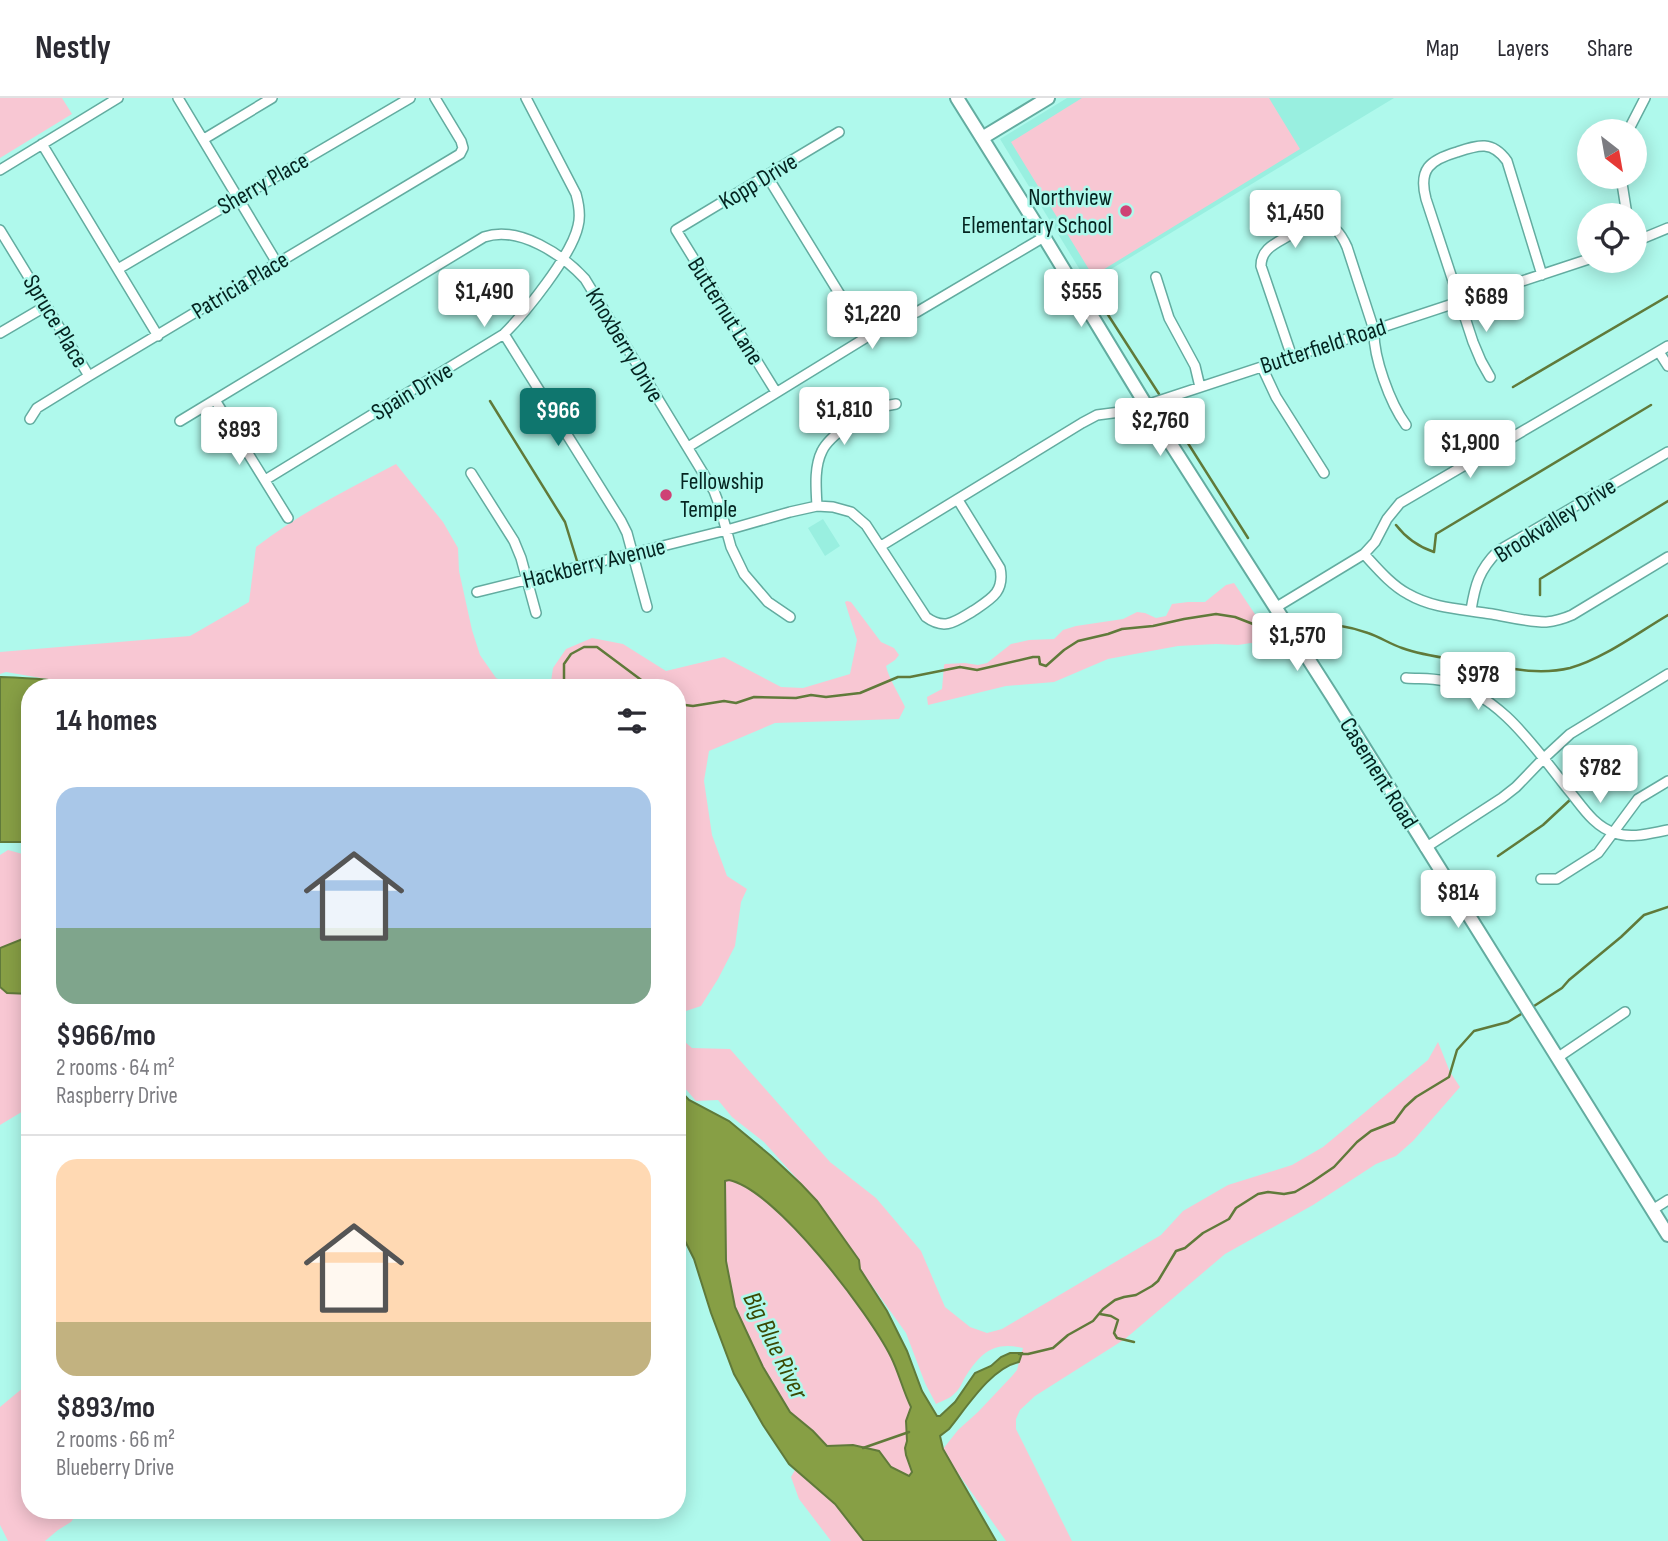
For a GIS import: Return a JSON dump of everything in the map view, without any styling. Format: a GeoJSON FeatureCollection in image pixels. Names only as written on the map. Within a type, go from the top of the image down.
{"type":"FeatureCollection","features":[{"type":"Feature","properties":{"kind":"street"},"geometry":{"type":"LineString","coordinates":[[0,170],[118,98]]}},
{"type":"Feature","properties":{"kind":"street"},"geometry":{"type":"LineString","coordinates":[[178,98],[277,263]]}},
{"type":"Feature","properties":{"kind":"street"},"geometry":{"type":"LineString","coordinates":[[204,139],[272,98]]}},
{"type":"Feature","properties":{"kind":"street","name":"Sherry Place"},"geometry":{"type":"LineString","coordinates":[[118,268],[410,98]]}},
{"type":"Feature","properties":{"kind":"street","name":"Patricia Place"},"geometry":{"type":"LineString","coordinates":[[30,419],[37,408],[460,154],[463,148],[461,141],[435,98]]}},
{"type":"Feature","properties":{"kind":"street","name":"Spain Drive"},"geometry":{"type":"LineString","coordinates":[[265,480],[504,334],[518,320],[563,260],[579,224],[579,206],[576,194],[526,98]]}},
{"type":"Feature","properties":{"kind":"street","name":"Casement Road"},"geometry":{"type":"LineString","coordinates":[[957,98],[1146,405],[1332,696],[1668,1235]]}},
{"type":"Feature","properties":{"kind":"street"},"geometry":{"type":"LineString","coordinates":[[982,138],[1048,98]]}},
{"type":"Feature","properties":{"kind":"street"},"geometry":{"type":"LineString","coordinates":[[1634,119],[1645,98]]}},
{"type":"Feature","properties":{"kind":"street","name":"Kopp Drive"},"geometry":{"type":"LineString","coordinates":[[676,230],[839,132]]}},
{"type":"Feature","properties":{"kind":"street"},"geometry":{"type":"LineString","coordinates":[[42,144],[158,336]]}},
{"type":"Feature","properties":{"kind":"street"},"geometry":{"type":"LineString","coordinates":[[1490,377],[1474,345],[1423,190],[1427,168],[1438,158],[1480,145],[1492,148],[1503,156],[1507,161],[1542,275]]}},
{"type":"Feature","properties":{"kind":"street"},"geometry":{"type":"LineString","coordinates":[[767,176],[866,337]]}},
{"type":"Feature","properties":{"kind":"street"},"geometry":{"type":"LineString","coordinates":[[1292,357],[1261,259],[1270,247],[1313,223],[1333,226],[1343,236],[1348,247],[1374,330],[1374,343],[1391,400],[1406,425]]}},
{"type":"Feature","properties":{"kind":"street"},"geometry":{"type":"LineString","coordinates":[[1647,235],[1668,228]]}},
{"type":"Feature","properties":{"kind":"street","name":"Butternut Lane"},"geometry":{"type":"LineString","coordinates":[[676,230],[776,392]]}},
{"type":"Feature","properties":{"kind":"street","name":"Knoxberry Drive"},"geometry":{"type":"LineString","coordinates":[[180,421],[484,237],[500,233],[526,238],[576,269],[585,279],[714,491],[731,547],[744,574],[768,602],[790,617]]}},
{"type":"Feature","properties":{"kind":"street","name":"Spruce Place"},"geometry":{"type":"LineString","coordinates":[[1,234],[89,376]]}},
{"type":"Feature","properties":{"kind":"street"},"geometry":{"type":"LineString","coordinates":[[688,447],[893,320],[917,313],[1044,237]]}},
{"type":"Feature","properties":{"kind":"street","name":"Butterfield Road"},"geometry":{"type":"LineString","coordinates":[[881,546],[1097,415],[1128,411],[1577,263]]}},
{"type":"Feature","properties":{"kind":"street"},"geometry":{"type":"LineString","coordinates":[[1156,277],[1169,318],[1195,366],[1200,387]]}},
{"type":"Feature","properties":{"kind":"street"},"geometry":{"type":"LineString","coordinates":[[0,333],[47,306]]}},
{"type":"Feature","properties":{"kind":"street"},"geometry":{"type":"LineString","coordinates":[[504,334],[621,520],[647,607]]}},
{"type":"Feature","properties":{"kind":"street"},"geometry":{"type":"LineString","coordinates":[[1277,612],[1364,554],[1400,503],[1663,349],[1668,366]]}},
{"type":"Feature","properties":{"kind":"street"},"geometry":{"type":"LineString","coordinates":[[1262,367],[1276,397],[1324,473]]}},
{"type":"Feature","properties":{"kind":"street"},"geometry":{"type":"LineString","coordinates":[[215,400],[288,518]]}},
{"type":"Feature","properties":{"kind":"street"},"geometry":{"type":"LineString","coordinates":[[817,506],[817,474],[822,450],[842,430],[878,408],[896,404]]}},
{"type":"Feature","properties":{"kind":"street","name":"Brookvalley Drive"},"geometry":{"type":"LineString","coordinates":[[1471,610],[1480,573],[1498,551],[1668,452]]}},
{"type":"Feature","properties":{"kind":"street"},"geometry":{"type":"LineString","coordinates":[[471,473],[514,541],[536,613]]}},
{"type":"Feature","properties":{"kind":"street","name":"Hackberry Avenue"},"geometry":{"type":"LineString","coordinates":[[477,592],[817,506],[842,508],[851,512],[866,525],[881,546],[926,617],[939,623],[953,623],[989,600],[1000,587],[1002,577],[1000,568],[958,500]]}},
{"type":"Feature","properties":{"kind":"street"},"geometry":{"type":"LineString","coordinates":[[1364,554],[1404,593],[1436,606],[1538,622],[1561,620],[1572,615],[1668,557]]}},
{"type":"Feature","properties":{"kind":"street"},"geometry":{"type":"LineString","coordinates":[[1425,848],[1502,798],[1570,734],[1668,674]]}},
{"type":"Feature","properties":{"kind":"street"},"geometry":{"type":"LineString","coordinates":[[1406,678],[1448,682],[1481,696],[1502,712],[1589,815],[1604,828],[1614,833],[1636,835],[1668,830]]}},
{"type":"Feature","properties":{"kind":"street"},"geometry":{"type":"LineString","coordinates":[[1541,879],[1557,879],[1598,853],[1638,799],[1668,780]]}},
{"type":"Feature","properties":{"kind":"street"},"geometry":{"type":"LineString","coordinates":[[1557,1058],[1626,1012]]}},
{"type":"Feature","properties":{"kind":"street"},"geometry":{"type":"LineString","coordinates":[[1652,1210],[1668,1200]]}},
{"type":"Feature","properties":{"kind":"shaded area"},"geometry":{"type":"Polygon","coordinates":[[[0,98],[62,98],[72,114],[0,158],[0,98]]]}},
{"type":"Feature","properties":{"kind":"shaded area","name":"Northview Elementary School"},"geometry":{"type":"Polygon","coordinates":[[[1067,98],[1394,98],[1088,283],[1000,139],[1067,98]]]}},
{"type":"Feature","properties":{"kind":"shaded area","name":"Northview Elementary School"},"geometry":{"type":"Polygon","coordinates":[[[1082,98],[1269,98],[1300,149],[1093,276],[1011,142],[1082,98]]]}},
{"type":"Feature","properties":{"kind":"shaded area"},"geometry":{"type":"Polygon","coordinates":[[[396,464],[443,522],[458,548],[459,571],[472,630],[480,655],[498,679],[47,679],[6,672],[0,674],[0,652],[190,636],[249,602],[256,547],[342,492],[396,464]]]}},
{"type":"Feature","properties":{"kind":"shaded area"},"geometry":{"type":"Polygon","coordinates":[[[823,519],[840,546],[825,556],[808,528],[823,519]]]}},
{"type":"Feature","properties":{"kind":"shaded area"},"geometry":{"type":"Polygon","coordinates":[[[1234,583],[1265,629],[1273,646],[1251,643],[1178,646],[1108,659],[1054,682],[1006,686],[928,705],[927,697],[942,689],[945,664],[987,663],[1011,644],[1054,639],[1063,630],[1123,619],[1137,612],[1156,618],[1166,616],[1172,604],[1205,602],[1226,585],[1234,583]]]}},
{"type":"Feature","properties":{"kind":"shaded area"},"geometry":{"type":"Polygon","coordinates":[[[845,602],[851,602],[881,642],[894,648],[899,655],[886,666],[905,707],[899,719],[775,723],[709,751],[704,781],[712,835],[727,876],[747,889],[741,902],[735,946],[701,1006],[686,1011],[686,679],[551,679],[553,668],[566,649],[592,638],[623,644],[666,671],[724,657],[781,687],[803,688],[850,674],[857,640],[845,602]]]}},
{"type":"Feature","properties":{"kind":"shaded area"},"geometry":{"type":"Polygon","coordinates":[[[0,677],[33,679],[21,679],[21,842],[0,842],[0,677]]]}},
{"type":"Feature","properties":{"kind":"shaded area"},"geometry":{"type":"Polygon","coordinates":[[[8,850],[21,854],[21,940],[0,948],[0,855],[8,850]]]}},
{"type":"Feature","properties":{"kind":"shaded area"},"geometry":{"type":"Polygon","coordinates":[[[21,940],[21,994],[7,993],[0,987],[0,948],[21,940]]]}},
{"type":"Feature","properties":{"kind":"shaded area"},"geometry":{"type":"Polygon","coordinates":[[[0,987],[7,993],[21,994],[21,1112],[0,1125],[0,987]]]}},
{"type":"Feature","properties":{"kind":"shaded area"},"geometry":{"type":"Polygon","coordinates":[[[1438,1042],[1450,1072],[1460,1087],[1413,1141],[1396,1156],[1376,1164],[1313,1205],[1225,1254],[1125,1339],[1035,1396],[1020,1410],[1016,1429],[1072,1541],[1006,1541],[943,1449],[1017,1370],[1023,1348],[1003,1346],[988,1352],[976,1363],[956,1392],[936,1404],[906,1333],[860,1269],[859,1260],[817,1201],[764,1142],[732,1117],[718,1100],[696,1101],[686,1089],[686,1043],[692,1048],[730,1049],[830,1162],[876,1198],[921,1251],[945,1307],[970,1327],[987,1333],[1002,1329],[1161,1235],[1183,1211],[1228,1185],[1292,1165],[1323,1147],[1428,1060],[1438,1042]]]}},
{"type":"Feature","properties":{"kind":"shaded area"},"geometry":{"type":"Polygon","coordinates":[[[686,1097],[729,1121],[771,1156],[817,1201],[859,1260],[860,1269],[887,1311],[907,1351],[922,1391],[937,1416],[955,1402],[975,1373],[1010,1353],[1022,1353],[1019,1362],[989,1380],[949,1429],[940,1436],[943,1449],[996,1541],[864,1541],[835,1504],[789,1464],[763,1425],[734,1374],[686,1243],[686,1097]],[[729,1180],[725,1181],[726,1261],[735,1307],[763,1367],[790,1412],[827,1446],[853,1445],[879,1451],[891,1467],[909,1476],[912,1472],[905,1448],[906,1421],[911,1407],[891,1357],[842,1284],[795,1229],[749,1189],[729,1180]]]}},
{"type":"Feature","properties":{"kind":"shaded area"},"geometry":{"type":"Polygon","coordinates":[[[729,1180],[749,1189],[795,1229],[842,1284],[880,1337],[894,1363],[911,1407],[906,1421],[905,1448],[912,1472],[909,1476],[891,1467],[879,1451],[853,1445],[827,1446],[790,1412],[763,1367],[735,1307],[726,1261],[725,1181],[729,1180]]]}},
{"type":"Feature","properties":{"kind":"shaded area"},"geometry":{"type":"Polygon","coordinates":[[[21,1390],[21,1519],[73,1519],[45,1541],[8,1541],[0,1525],[0,1407],[21,1390]]]}},
{"type":"Feature","properties":{"kind":"shaded area"},"geometry":{"type":"Polygon","coordinates":[[[795,1470],[835,1504],[864,1541],[831,1541],[799,1499],[791,1477],[795,1470]]]}},
{"type":"Feature","properties":{"kind":"waterway"},"geometry":{"type":"LineString","coordinates":[[1094,293],[1159,394]]}},
{"type":"Feature","properties":{"kind":"waterway"},"geometry":{"type":"LineString","coordinates":[[1513,387],[1668,296]]}},
{"type":"Feature","properties":{"kind":"waterway"},"geometry":{"type":"LineString","coordinates":[[490,401],[565,522],[577,561]]}},
{"type":"Feature","properties":{"kind":"waterway"},"geometry":{"type":"LineString","coordinates":[[1166,405],[1248,538]]}},
{"type":"Feature","properties":{"kind":"waterway"},"geometry":{"type":"LineString","coordinates":[[1396,525],[1413,542],[1434,552],[1436,534],[1651,405]]}},
{"type":"Feature","properties":{"kind":"waterway"},"geometry":{"type":"LineString","coordinates":[[1540,595],[1540,579],[1668,501]]}},
{"type":"Feature","properties":{"kind":"waterway"},"geometry":{"type":"LineString","coordinates":[[686,705],[724,701],[736,703],[754,697],[826,697],[860,693],[898,677],[960,667],[977,670],[1033,657],[1039,657],[1040,664],[1046,666],[1078,641],[1122,629],[1216,614],[1253,624],[1279,624]]}},
{"type":"Feature","properties":{"kind":"waterway"},"geometry":{"type":"LineString","coordinates":[[1289,623],[1339,626],[1359,630],[1410,651],[1427,655],[1507,668],[1545,671],[1582,664],[1620,645],[1668,615]]}},
{"type":"Feature","properties":{"kind":"waterway"},"geometry":{"type":"LineString","coordinates":[[564,679],[564,664],[571,654],[584,647],[597,647],[640,679]]}},
{"type":"Feature","properties":{"kind":"waterway"},"geometry":{"type":"LineString","coordinates":[[1498,856],[1543,825],[1571,799]]}},
{"type":"Feature","properties":{"kind":"waterway"},"geometry":{"type":"LineString","coordinates":[[1531,1008],[1562,988],[1644,915],[1668,907]]}},
{"type":"Feature","properties":{"kind":"waterway"},"geometry":{"type":"LineString","coordinates":[[1019,1354],[1053,1348],[1068,1335],[1093,1321],[1115,1300],[1136,1295],[1152,1286],[1158,1281],[1176,1251],[1229,1219],[1236,1208],[1258,1194],[1295,1192],[1312,1182],[1334,1167],[1371,1131],[1394,1122],[1416,1097],[1449,1077],[1457,1050],[1474,1031],[1508,1022],[1526,1011]]}},
{"type":"Feature","properties":{"kind":"waterway"},"geometry":{"type":"LineString","coordinates":[[1100,1314],[1118,1320],[1114,1333],[1117,1338],[1134,1342]]}},
{"type":"Feature","properties":{"kind":"waterway"},"geometry":{"type":"LineString","coordinates":[[863,1448],[909,1432]]}},
{"type":"Feature","properties":{"kind":"place","name":"Northview Elementary School"},"geometry":{"type":"Point","coordinates":[1126,211]}},
{"type":"Feature","properties":{"kind":"place","name":"Fellowship Temple"},"geometry":{"type":"Point","coordinates":[666,495]}},
{"type":"Feature","properties":{"kind":"water label","name":"Big Blue River"},"geometry":{"type":"Point","coordinates":[776,1345]}}]}
